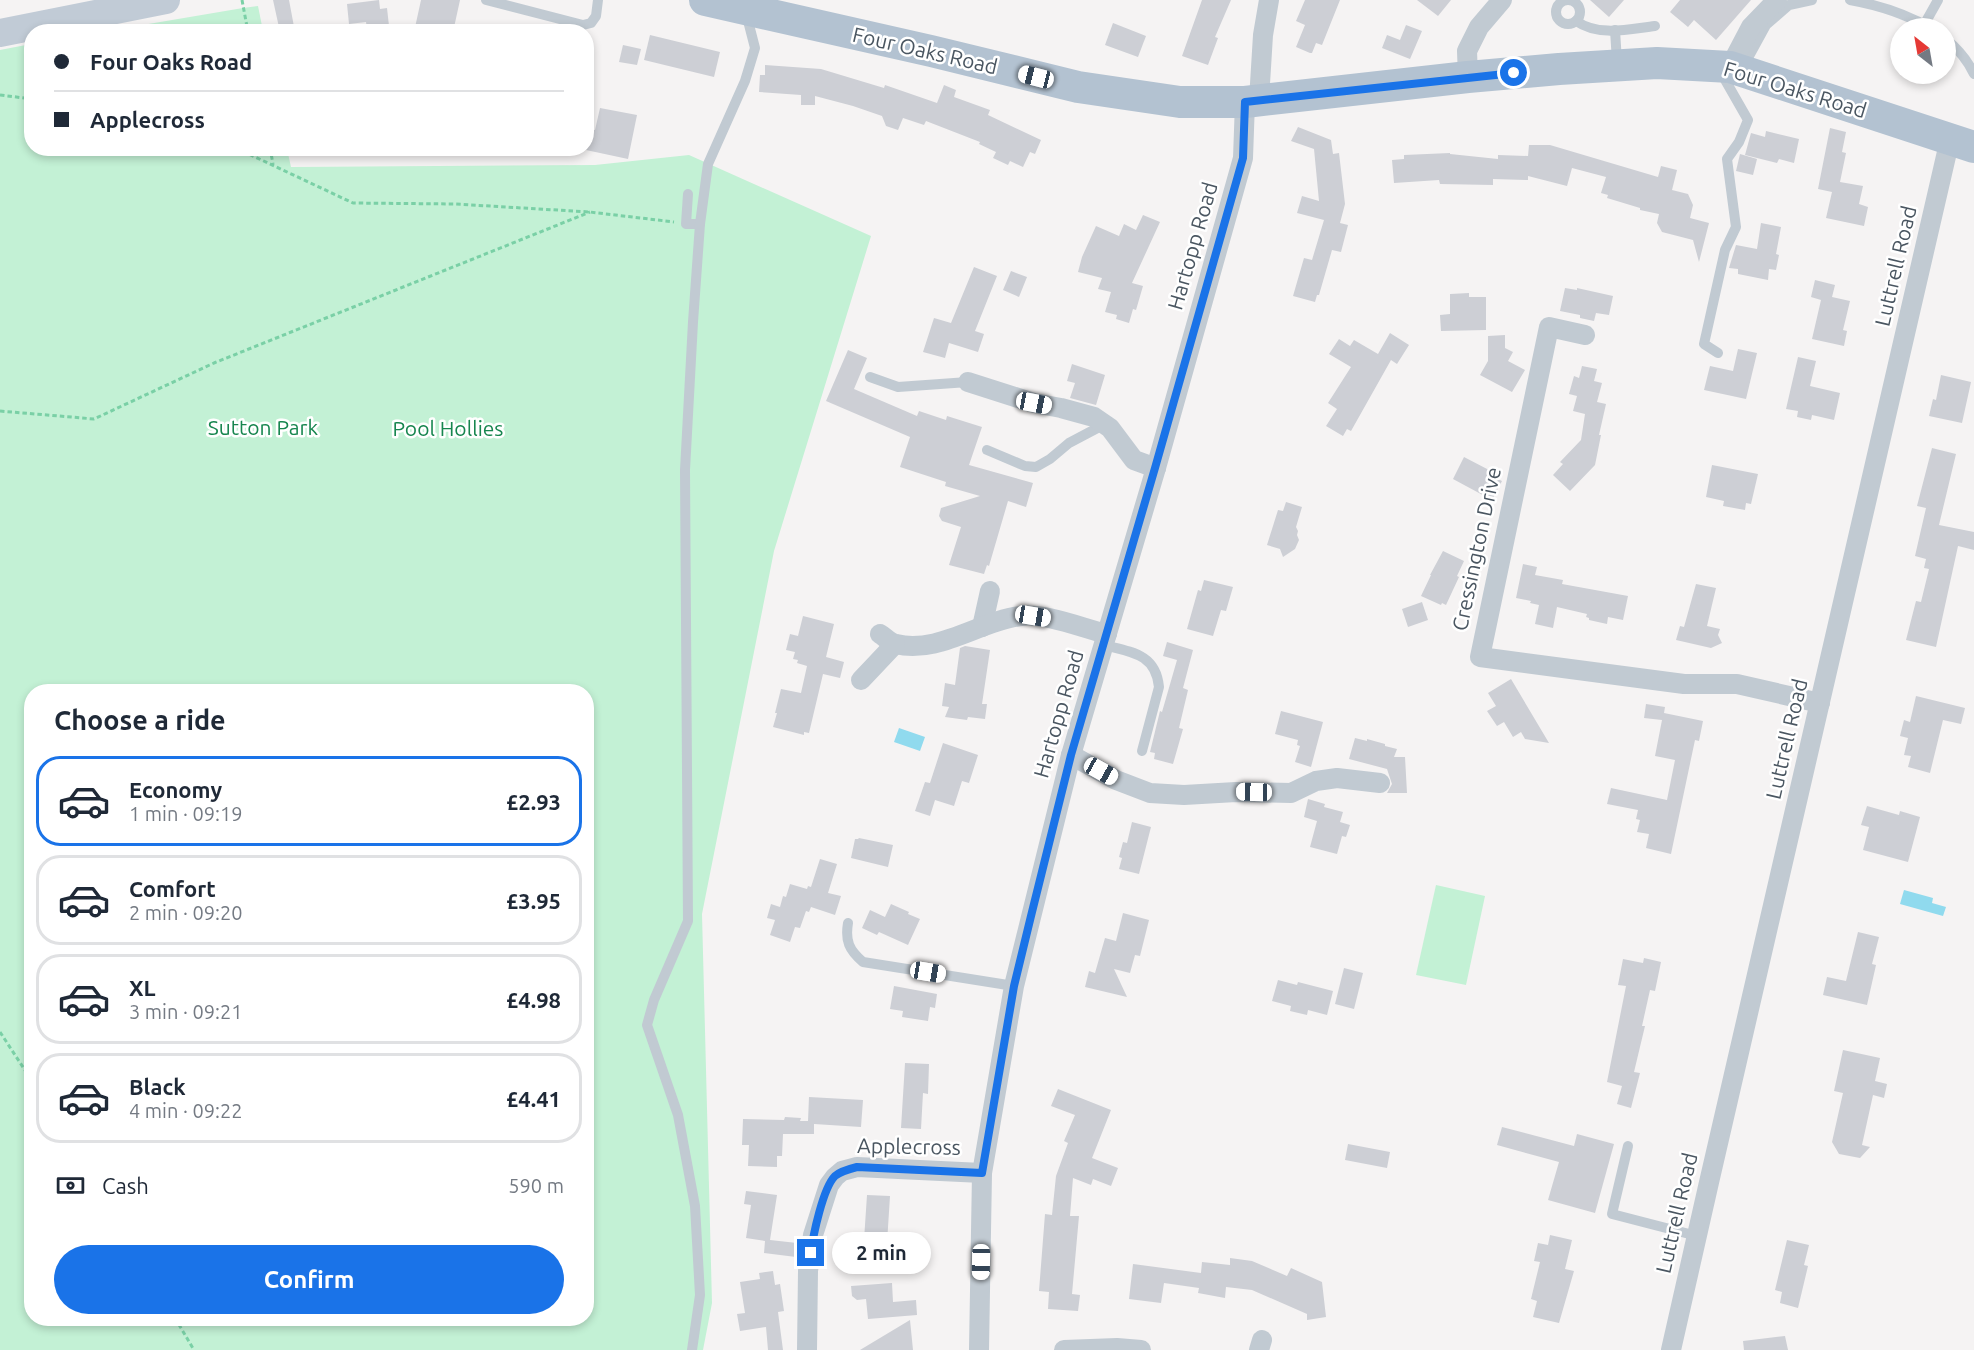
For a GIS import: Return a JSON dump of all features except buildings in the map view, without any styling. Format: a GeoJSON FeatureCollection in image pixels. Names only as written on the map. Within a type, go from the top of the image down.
{"type":"FeatureCollection","features":[{"type":"Feature","properties":{"kind":"main road"},"geometry":{"type":"LineString","coordinates":[[45,24],[165,0]]}},
{"type":"Feature","properties":{"kind":"main road","name":"Four Oaks Road"},"geometry":{"type":"LineString","coordinates":[[705,0],[743,5],[1078,87],[1180,102],[1252,101],[1468,77],[1657,63],[1729,67],[1966,142]]}},
{"type":"Feature","properties":{"kind":"main road"},"geometry":{"type":"LineString","coordinates":[[0,33],[24,28]]}},
{"type":"Feature","properties":{"kind":"street","name":"Hartopp Road"},"geometry":{"type":"LineString","coordinates":[[979,1350],[982,1173],[1014,986],[1071,755],[1243,158],[1269,0]]}},
{"type":"Feature","properties":{"kind":"street"},"geometry":{"type":"LineString","coordinates":[[1468,77],[1467,51],[1479,27],[1502,0]]}},
{"type":"Feature","properties":{"kind":"street"},"geometry":{"type":"LineString","coordinates":[[1729,67],[1751,27],[1777,0]]}},
{"type":"Feature","properties":{"kind":"street","name":"Luttrell Road"},"geometry":{"type":"LineString","coordinates":[[1671,1350],[1820,703],[1966,142]]}},
{"type":"Feature","properties":{"kind":"street","name":"Cressington Drive"},"geometry":{"type":"LineString","coordinates":[[1585,335],[1549,327],[1479,657],[1684,684],[1737,684],[1820,703]]}},
{"type":"Feature","properties":{"kind":"street"},"geometry":{"type":"LineString","coordinates":[[968,382],[1034,403],[1086,414],[1105,424],[1118,437],[1134,460],[1155,468]]}},
{"type":"Feature","properties":{"kind":"street"},"geometry":{"type":"LineString","coordinates":[[982,627],[990,591]]}},
{"type":"Feature","properties":{"kind":"street"},"geometry":{"type":"LineString","coordinates":[[861,680],[887,639],[927,644],[946,641],[982,627],[1021,616],[1033,616],[1105,640]]}},
{"type":"Feature","properties":{"kind":"street"},"geometry":{"type":"LineString","coordinates":[[1071,755],[1116,780],[1150,793],[1184,795],[1236,792],[1291,793],[1316,781],[1337,778],[1380,783]]}},
{"type":"Feature","properties":{"kind":"street","name":"Applecross"},"geometry":{"type":"LineString","coordinates":[[807,1350],[808,1271],[813,1235],[829,1185],[835,1177],[842,1171],[857,1167],[982,1173]]}},
{"type":"Feature","properties":{"kind":"street"},"geometry":{"type":"LineString","coordinates":[[1064,1350],[1117,1348],[1141,1350]]}},
{"type":"Feature","properties":{"kind":"lane"},"geometry":{"type":"LineString","coordinates":[[486,0],[583,24],[591,23],[596,16],[598,0]]}},
{"type":"Feature","properties":{"kind":"lane"},"geometry":{"type":"LineString","coordinates":[[1569,0],[1577,4],[1580,11],[1576,21],[1569,24],[1562,23],[1557,17],[1556,2],[1569,0]]}},
{"type":"Feature","properties":{"kind":"lane"},"geometry":{"type":"LineString","coordinates":[[1718,353],[1704,344],[1725,250],[1736,227],[1727,159],[1739,142],[1748,120],[1729,67],[1766,25],[1789,5],[1812,0]]}},
{"type":"Feature","properties":{"kind":"lane"},"geometry":{"type":"LineString","coordinates":[[1850,0],[1912,18]]}},
{"type":"Feature","properties":{"kind":"lane"},"geometry":{"type":"LineString","coordinates":[[1931,18],[1938,0]]}},
{"type":"Feature","properties":{"kind":"lane"},"geometry":{"type":"LineString","coordinates":[[692,1350],[700,1295],[695,1206],[678,1114],[647,1025],[654,1000],[688,921],[685,470],[700,224],[708,164],[745,81],[755,48],[743,5]]}},
{"type":"Feature","properties":{"kind":"lane"},"geometry":{"type":"LineString","coordinates":[[1576,21],[1586,27],[1602,30],[1655,26]]}},
{"type":"Feature","properties":{"kind":"lane"},"geometry":{"type":"LineString","coordinates":[[1616,30],[1617,65]]}},
{"type":"Feature","properties":{"kind":"lane"},"geometry":{"type":"LineString","coordinates":[[1956,47],[1974,74]]}},
{"type":"Feature","properties":{"kind":"lane"},"geometry":{"type":"LineString","coordinates":[[688,194],[686,224],[700,224]]}},
{"type":"Feature","properties":{"kind":"lane"},"geometry":{"type":"LineString","coordinates":[[870,377],[898,387],[968,382]]}},
{"type":"Feature","properties":{"kind":"lane"},"geometry":{"type":"LineString","coordinates":[[987,450],[1025,466],[1036,467],[1069,443],[1105,424]]}},
{"type":"Feature","properties":{"kind":"lane"},"geometry":{"type":"LineString","coordinates":[[1105,640],[1149,661],[1158,677],[1159,687],[1143,751]]}},
{"type":"Feature","properties":{"kind":"lane"},"geometry":{"type":"LineString","coordinates":[[848,923],[846,937],[852,953],[863,962],[1014,986]]}},
{"type":"Feature","properties":{"kind":"lane"},"geometry":{"type":"LineString","coordinates":[[1628,1146],[1612,1214],[1697,1236]]}},
{"type":"Feature","properties":{"kind":"path"},"geometry":{"type":"LineString","coordinates":[[242,0],[246,24]]}},
{"type":"Feature","properties":{"kind":"path"},"geometry":{"type":"LineString","coordinates":[[0,95],[24,98]]}},
{"type":"Feature","properties":{"kind":"path"},"geometry":{"type":"LineString","coordinates":[[253,156],[353,202],[455,204],[590,212],[686,224]]}},
{"type":"Feature","properties":{"kind":"path"},"geometry":{"type":"LineString","coordinates":[[271,156],[273,165]]}},
{"type":"Feature","properties":{"kind":"path"},"geometry":{"type":"LineString","coordinates":[[0,411],[94,419],[214,363],[590,212]]}},
{"type":"Feature","properties":{"kind":"path"},"geometry":{"type":"LineString","coordinates":[[0,1032],[24,1069]]}},
{"type":"Feature","properties":{"kind":"path"},"geometry":{"type":"LineString","coordinates":[[180,1326],[194,1350]]}},
{"type":"Feature","properties":{"kind":"green space"},"geometry":{"type":"Polygon","coordinates":[[[258,6],[262,24],[148,24],[258,6]]]}},
{"type":"Feature","properties":{"kind":"green space","name":"Pool Hollies"},"geometry":{"type":"Polygon","coordinates":[[[24,45],[24,156],[289,156],[291,167],[595,165],[689,155],[871,236],[774,551],[702,914],[712,1303],[703,1350],[0,1350],[0,50],[24,45]]]}},
{"type":"Feature","properties":{"kind":"green space"},"geometry":{"type":"Polygon","coordinates":[[[1436,885],[1485,896],[1466,985],[1416,975],[1436,885]]]}},
{"type":"Feature","properties":{"kind":"water"},"geometry":{"type":"Polygon","coordinates":[[[899,728],[925,737],[920,751],[894,742],[899,728]]]}},
{"type":"Feature","properties":{"kind":"water"},"geometry":{"type":"Polygon","coordinates":[[[1904,890],[1933,898],[1932,903],[1946,907],[1943,916],[1900,904],[1904,890]]]}},
{"type":"Feature","properties":{"kind":"route"},"geometry":{"type":"LineString","coordinates":[[811,1253],[813,1235],[829,1185],[842,1171],[857,1167],[982,1173],[1014,986],[1031,916],[1071,755],[1243,158],[1245,102],[1514,73]]}},
{"type":"Feature","properties":{"kind":"park label","name":"Sutton Park"},"geometry":{"type":"Point","coordinates":[263,428]}}]}
